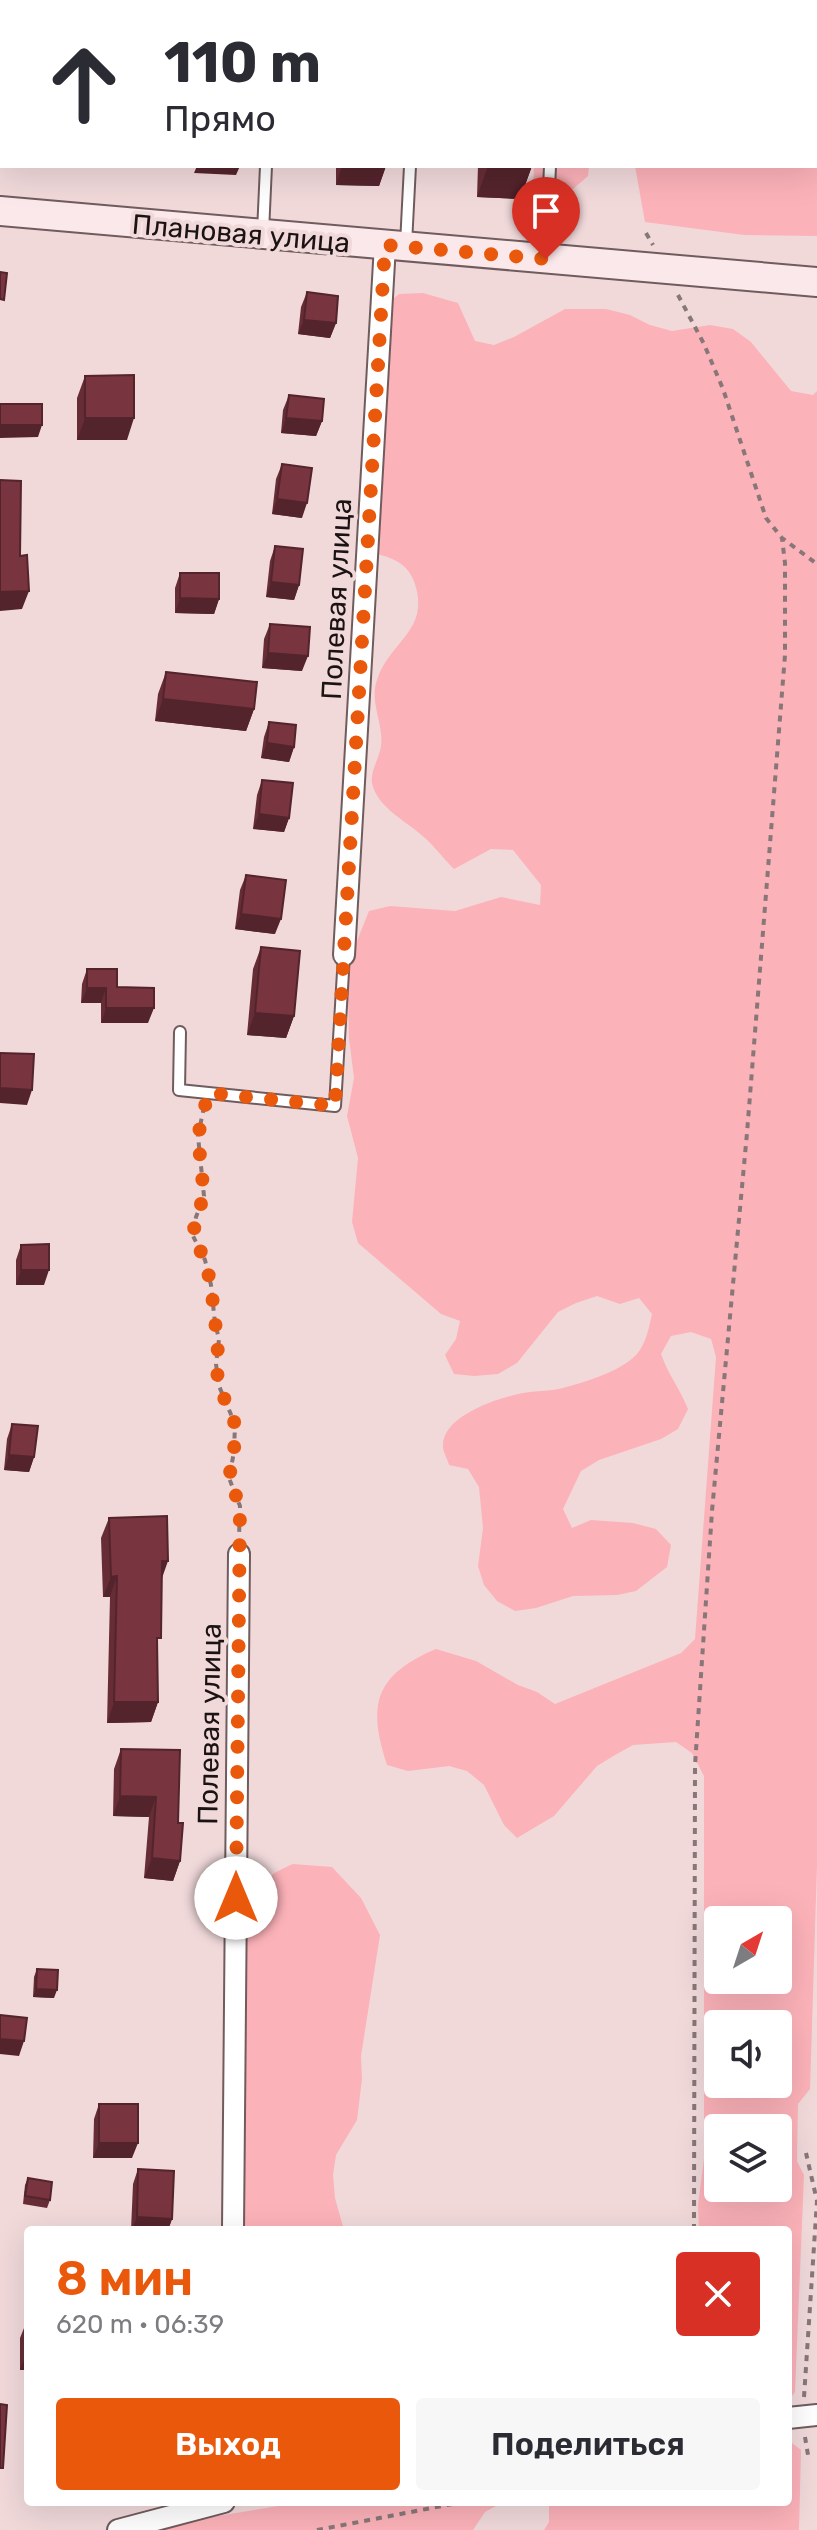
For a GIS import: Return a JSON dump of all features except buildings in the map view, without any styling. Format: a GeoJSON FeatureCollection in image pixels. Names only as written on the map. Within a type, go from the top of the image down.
{"type":"FeatureCollection","features":[{"type":"Feature","properties":{"kind":"street","name":"Плановая улица"},"geometry":{"type":"LineString","coordinates":[[0,211],[817,282]]}},
{"type":"Feature","properties":{"kind":"street","name":"Полевая улица"},"geometry":{"type":"LineString","coordinates":[[344,955],[395,246]]}},
{"type":"Feature","properties":{"kind":"street","name":"Полевая улица"},"geometry":{"type":"LineString","coordinates":[[233,2226],[239,1554]]}},
{"type":"Feature","properties":{"kind":"street"},"geometry":{"type":"LineString","coordinates":[[118,2530],[209,2506]]}},
{"type":"Feature","properties":{"kind":"lane"},"geometry":{"type":"LineString","coordinates":[[262,234],[266,168]]}},
{"type":"Feature","properties":{"kind":"lane"},"geometry":{"type":"LineString","coordinates":[[395,246],[410,168]]}},
{"type":"Feature","properties":{"kind":"lane"},"geometry":{"type":"LineString","coordinates":[[546,259],[550,168]]}},
{"type":"Feature","properties":{"kind":"lane"},"geometry":{"type":"LineString","coordinates":[[180,1032],[179,1090],[335,1106],[344,955]]}},
{"type":"Feature","properties":{"kind":"path"},"geometry":{"type":"LineString","coordinates":[[646,233],[690,323],[704,344],[723,389],[766,518],[782,538],[817,564]]}},
{"type":"Feature","properties":{"kind":"path"},"geometry":{"type":"LineString","coordinates":[[694,2226],[695,1765],[712,1511],[785,655],[782,538]]}},
{"type":"Feature","properties":{"kind":"path"},"geometry":{"type":"LineString","coordinates":[[208,1093],[198,1136],[204,1196],[193,1236],[205,1260],[211,1285],[219,1339],[216,1364],[219,1386],[235,1424],[229,1478],[240,1506],[239,1554]]}},
{"type":"Feature","properties":{"kind":"path"},"geometry":{"type":"LineString","coordinates":[[806,2153],[817,2201],[802,2417],[808,2455]]}},
{"type":"Feature","properties":{"kind":"path"},"geometry":{"type":"LineString","coordinates":[[317,2530],[442,2506]]}},
{"type":"Feature","properties":{"kind":"shaded area"},"geometry":{"type":"Polygon","coordinates":[[[534,168],[589,168],[588,176],[557,203],[545,205],[533,195],[534,168]]]}},
{"type":"Feature","properties":{"kind":"shaded area"},"geometry":{"type":"Polygon","coordinates":[[[635,168],[817,168],[817,236],[744,235],[645,222],[635,168]]]}},
{"type":"Feature","properties":{"kind":"shaded area"},"geometry":{"type":"Polygon","coordinates":[[[423,293],[458,303],[475,341],[494,345],[565,309],[606,309],[672,331],[710,325],[733,329],[751,342],[791,391],[813,395],[817,391],[817,1865],[810,2089],[798,2104],[797,2161],[804,2175],[795,2392],[792,2396],[792,2226],[699,2226],[698,2205],[704,2159],[704,2202],[792,2202],[792,2114],[704,2114],[704,2098],[792,2098],[792,2010],[704,2010],[704,1994],[792,1994],[792,1906],[704,1906],[704,1776],[692,1753],[676,1742],[633,1745],[597,1766],[554,1816],[517,1838],[504,1825],[484,1785],[467,1771],[449,1766],[408,1771],[387,1765],[381,1744],[378,1708],[388,1681],[416,1659],[436,1649],[476,1661],[555,1704],[681,1653],[695,1639],[716,1357],[711,1339],[691,1332],[671,1336],[661,1354],[688,1409],[678,1429],[661,1439],[599,1460],[581,1471],[563,1509],[572,1528],[591,1520],[633,1523],[656,1529],[671,1545],[667,1567],[636,1591],[617,1595],[573,1596],[515,1611],[497,1601],[484,1585],[478,1566],[483,1528],[479,1487],[468,1469],[449,1465],[443,1449],[445,1436],[461,1418],[486,1404],[523,1393],[569,1387],[621,1366],[640,1350],[652,1314],[639,1298],[620,1304],[597,1296],[558,1312],[517,1363],[498,1374],[454,1374],[445,1355],[456,1339],[460,1321],[441,1314],[358,1243],[352,1222],[358,1158],[347,1116],[354,1078],[348,998],[342,978],[369,911],[390,906],[455,911],[501,897],[540,905],[541,885],[513,850],[491,849],[454,869],[377,795],[372,782],[381,746],[381,730],[375,688],[383,667],[413,625],[418,600],[415,584],[404,566],[374,553],[384,306],[399,294],[423,293]]]}},
{"type":"Feature","properties":{"kind":"shaded area"},"geometry":{"type":"Polygon","coordinates":[[[293,1864],[332,1867],[361,1898],[380,1935],[361,2056],[362,2079],[357,2120],[336,2155],[333,2175],[335,2198],[343,2226],[242,2226],[241,1924],[264,1882],[293,1864]]]}},
{"type":"Feature","properties":{"kind":"shaded area"},"geometry":{"type":"Polygon","coordinates":[[[792,2443],[801,2450],[799,2530],[544,2530],[549,2522],[549,2506],[792,2506],[792,2443]]]}},
{"type":"Feature","properties":{"kind":"shaded area"},"geometry":{"type":"Polygon","coordinates":[[[278,2506],[496,2506],[485,2512],[473,2530],[131,2530],[278,2506]]]}},
{"type":"Feature","properties":{"kind":"route"},"geometry":{"type":"LineString","coordinates":[[236,1898],[240,1506],[229,1478],[235,1424],[219,1386],[216,1364],[219,1339],[211,1285],[205,1260],[193,1236],[204,1196],[198,1136],[208,1093],[335,1106],[385,245],[546,259]]}}]}
